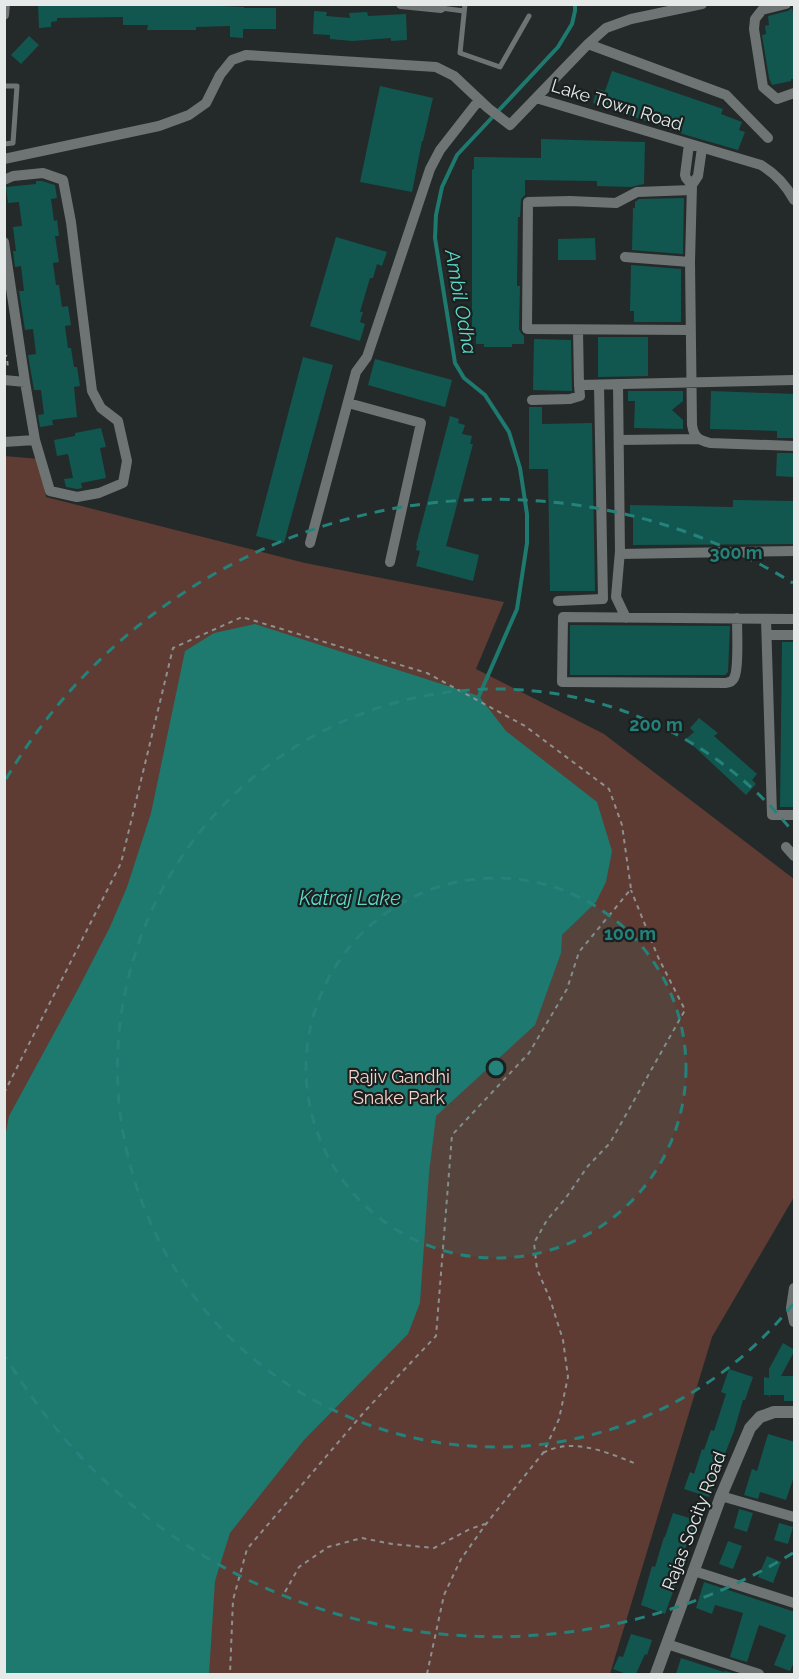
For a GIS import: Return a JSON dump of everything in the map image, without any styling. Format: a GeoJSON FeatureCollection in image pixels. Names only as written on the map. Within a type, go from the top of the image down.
{"type":"FeatureCollection","features":[{"type":"Feature","properties":{"kind":"street"},"geometry":{"type":"LineString","coordinates":[[4,15],[5,4]]}},
{"type":"Feature","properties":{"kind":"street"},"geometry":{"type":"LineString","coordinates":[[401,4],[441,9]]}},
{"type":"Feature","properties":{"kind":"street","name":"Lake Town Road"},"geometry":{"type":"LineString","coordinates":[[702,4],[672,8],[606,28],[536,98],[761,165],[785,184],[795,200]]}},
{"type":"Feature","properties":{"kind":"street"},"geometry":{"type":"LineString","coordinates":[[786,4],[762,10],[755,19],[754,29],[763,87],[777,99],[795,93]]}},
{"type":"Feature","properties":{"kind":"street"},"geometry":{"type":"LineString","coordinates":[[588,44],[726,95],[768,138]]}},
{"type":"Feature","properties":{"kind":"street"},"geometry":{"type":"LineString","coordinates":[[4,159],[159,126],[189,115],[206,103],[220,75],[232,60],[246,55],[436,67],[454,76],[510,125],[536,98]]}},
{"type":"Feature","properties":{"kind":"street"},"geometry":{"type":"LineString","coordinates":[[310,543],[356,372],[367,357],[429,169],[440,150],[479,100]]}},
{"type":"Feature","properties":{"kind":"street"},"geometry":{"type":"LineString","coordinates":[[689,144],[685,175],[692,188]]}},
{"type":"Feature","properties":{"kind":"street"},"geometry":{"type":"LineString","coordinates":[[702,148],[698,176],[692,188],[690,330],[694,435],[710,443],[795,446]]}},
{"type":"Feature","properties":{"kind":"street"},"geometry":{"type":"LineString","coordinates":[[4,180],[13,176],[43,173],[63,180],[71,222],[92,391],[101,408],[118,421],[127,461],[123,483],[99,493],[77,497],[51,491],[35,440],[4,242]]}},
{"type":"Feature","properties":{"kind":"street"},"geometry":{"type":"LineString","coordinates":[[690,330],[527,329],[528,202],[616,203],[637,192],[692,188]]}},
{"type":"Feature","properties":{"kind":"street"},"geometry":{"type":"LineString","coordinates":[[625,257],[690,262]]}},
{"type":"Feature","properties":{"kind":"street"},"geometry":{"type":"LineString","coordinates":[[532,400],[570,399],[580,396],[578,330]]}},
{"type":"Feature","properties":{"kind":"street"},"geometry":{"type":"LineString","coordinates":[[4,380],[25,382]]}},
{"type":"Feature","properties":{"kind":"street"},"geometry":{"type":"LineString","coordinates":[[579,385],[795,380]]}},
{"type":"Feature","properties":{"kind":"street"},"geometry":{"type":"LineString","coordinates":[[618,384],[620,551],[616,597],[626,618]]}},
{"type":"Feature","properties":{"kind":"street"},"geometry":{"type":"LineString","coordinates":[[558,601],[603,599],[599,385]]}},
{"type":"Feature","properties":{"kind":"street"},"geometry":{"type":"LineString","coordinates":[[348,403],[421,423],[390,562]]}},
{"type":"Feature","properties":{"kind":"street"},"geometry":{"type":"LineString","coordinates":[[619,440],[699,439]]}},
{"type":"Feature","properties":{"kind":"street"},"geometry":{"type":"LineString","coordinates":[[4,442],[35,440]]}},
{"type":"Feature","properties":{"kind":"street"},"geometry":{"type":"LineString","coordinates":[[620,551],[620,554],[795,551]]}},
{"type":"Feature","properties":{"kind":"street"},"geometry":{"type":"LineString","coordinates":[[737,618],[736,668],[732,681],[726,683],[562,682],[563,617],[737,618],[795,619]]}},
{"type":"Feature","properties":{"kind":"street"},"geometry":{"type":"LineString","coordinates":[[766,619],[772,815],[795,815]]}},
{"type":"Feature","properties":{"kind":"street"},"geometry":{"type":"LineString","coordinates":[[767,635],[795,635]]}},
{"type":"Feature","properties":{"kind":"street"},"geometry":{"type":"LineString","coordinates":[[786,847],[795,856]]}},
{"type":"Feature","properties":{"kind":"street"},"geometry":{"type":"LineString","coordinates":[[795,1288],[791,1308],[795,1322]]}},
{"type":"Feature","properties":{"kind":"street","name":"Rajas Socity Road"},"geometry":{"type":"LineString","coordinates":[[656,1674],[721,1496],[750,1428],[760,1417],[774,1412],[795,1412]]}},
{"type":"Feature","properties":{"kind":"street"},"geometry":{"type":"LineString","coordinates":[[721,1496],[795,1518]]}},
{"type":"Feature","properties":{"kind":"street"},"geometry":{"type":"LineString","coordinates":[[694,1571],[795,1603]]}},
{"type":"Feature","properties":{"kind":"street"},"geometry":{"type":"LineString","coordinates":[[667,1644],[759,1674]]}},
{"type":"Feature","properties":{"kind":"lane"},"geometry":{"type":"LineString","coordinates":[[441,9],[465,8],[460,53],[500,67],[530,16]]}},
{"type":"Feature","properties":{"kind":"lane"},"geometry":{"type":"LineString","coordinates":[[4,86],[17,86],[13,143],[4,144]]}},
{"type":"Feature","properties":{"kind":"path"},"geometry":{"type":"LineString","coordinates":[[4,353],[7,357],[8,370],[4,371]]}},
{"type":"Feature","properties":{"kind":"path"},"geometry":{"type":"LineString","coordinates":[[4,1094],[121,863],[174,648],[242,617],[427,673],[525,726],[609,789],[622,825],[631,890],[658,957],[685,1010],[610,1143],[588,1166],[534,1243],[537,1269],[550,1299],[563,1340],[568,1377],[559,1419],[543,1454],[486,1524],[461,1559],[444,1595],[427,1674]]}},
{"type":"Feature","properties":{"kind":"path"},"geometry":{"type":"LineString","coordinates":[[230,1674],[233,1600],[247,1549],[365,1412],[436,1336],[452,1135],[529,1053],[567,989],[579,952],[631,890]]}},
{"type":"Feature","properties":{"kind":"path"},"geometry":{"type":"LineString","coordinates":[[543,1454],[550,1449],[581,1446],[607,1452],[634,1463]]}},
{"type":"Feature","properties":{"kind":"path"},"geometry":{"type":"LineString","coordinates":[[285,1592],[299,1567],[328,1547],[362,1538],[392,1544],[434,1548],[470,1529],[486,1524]]}},
{"type":"Feature","properties":{"kind":"green space","name":"Rajiv Gandhi Snake Park"},"geometry":{"type":"Polygon","coordinates":[[[4,456],[40,459],[46,497],[305,563],[504,602],[476,669],[604,734],[794,879],[794,1197],[712,1337],[610,1674],[5,1674],[4,456]]]}},
{"type":"Feature","properties":{"kind":"water","name":"Katraj Lake"},"geometry":{"type":"Polygon","coordinates":[[[255,624],[479,696],[506,731],[597,802],[612,851],[606,882],[596,902],[562,935],[561,953],[535,1025],[436,1116],[429,1173],[420,1303],[408,1334],[304,1440],[230,1533],[215,1581],[209,1674],[5,1674],[4,1143],[9,1116],[110,927],[127,887],[151,813],[185,651],[214,633],[255,624]]]}},
{"type":"Feature","properties":{"kind":"building"},"geometry":{"type":"Polygon","coordinates":[[[38,4],[221,4],[221,6],[244,8],[276,8],[276,29],[243,29],[243,38],[230,37],[230,26],[196,27],[196,30],[147,30],[148,25],[123,25],[123,17],[57,18],[57,21],[51,22],[51,27],[39,28],[38,4]]]}},
{"type":"Feature","properties":{"kind":"building"},"geometry":{"type":"Polygon","coordinates":[[[792,8],[795,13],[795,79],[772,85],[762,35],[766,34],[765,26],[769,25],[768,16],[792,8]]]}},
{"type":"Feature","properties":{"kind":"building"},"geometry":{"type":"Polygon","coordinates":[[[314,11],[327,12],[326,16],[350,18],[349,13],[367,12],[368,16],[406,14],[407,40],[391,41],[391,38],[352,41],[330,39],[330,35],[313,34],[314,11]]]}},
{"type":"Feature","properties":{"kind":"building"},"geometry":{"type":"Polygon","coordinates":[[[29,36],[39,45],[21,64],[11,55],[29,36]]]}},
{"type":"Feature","properties":{"kind":"building"},"geometry":{"type":"Polygon","coordinates":[[[612,71],[723,109],[721,114],[742,122],[739,130],[745,132],[738,150],[593,103],[597,89],[605,91],[612,71]]]}},
{"type":"Feature","properties":{"kind":"building"},"geometry":{"type":"Polygon","coordinates":[[[380,86],[433,98],[412,192],[360,182],[380,86]]]}},
{"type":"Feature","properties":{"kind":"building"},"geometry":{"type":"Polygon","coordinates":[[[541,139],[645,142],[644,184],[631,187],[597,186],[597,181],[525,180],[525,195],[521,199],[520,217],[518,217],[517,286],[520,286],[519,329],[524,336],[524,344],[512,344],[512,347],[484,347],[484,344],[476,344],[476,333],[472,333],[472,169],[474,170],[474,157],[541,158],[541,139]]]}},
{"type":"Feature","properties":{"kind":"building"},"geometry":{"type":"Polygon","coordinates":[[[36,181],[55,185],[57,198],[51,199],[54,221],[57,220],[59,236],[55,236],[59,262],[53,263],[62,307],[68,306],[71,325],[65,326],[68,348],[71,348],[74,367],[77,367],[80,386],[74,387],[77,417],[52,420],[53,425],[40,427],[38,415],[44,414],[41,390],[34,390],[28,355],[36,354],[33,329],[25,330],[19,291],[24,291],[21,266],[15,267],[13,251],[16,251],[13,227],[22,226],[19,202],[8,203],[6,187],[36,184],[36,181]]]}},
{"type":"Feature","properties":{"kind":"building"},"geometry":{"type":"Polygon","coordinates":[[[684,198],[683,254],[632,250],[635,202],[639,199],[684,198]]]}},
{"type":"Feature","properties":{"kind":"building"},"geometry":{"type":"Polygon","coordinates":[[[336,237],[387,252],[382,266],[377,264],[373,278],[370,278],[360,312],[363,312],[360,322],[365,324],[360,341],[310,326],[336,237]]]}},
{"type":"Feature","properties":{"kind":"building"},"geometry":{"type":"Polygon","coordinates":[[[595,238],[596,260],[558,260],[558,239],[595,238]]]}},
{"type":"Feature","properties":{"kind":"building"},"geometry":{"type":"Polygon","coordinates":[[[631,265],[681,269],[681,322],[634,322],[634,311],[630,311],[631,265]]]}},
{"type":"Feature","properties":{"kind":"building"},"geometry":{"type":"Polygon","coordinates":[[[598,337],[648,337],[648,376],[598,377],[598,337]]]}},
{"type":"Feature","properties":{"kind":"building"},"geometry":{"type":"Polygon","coordinates":[[[534,339],[571,340],[572,391],[533,390],[534,339]]]}},
{"type":"Feature","properties":{"kind":"building"},"geometry":{"type":"Polygon","coordinates":[[[303,357],[333,365],[284,543],[256,536],[303,357]]]}},
{"type":"Feature","properties":{"kind":"building"},"geometry":{"type":"Polygon","coordinates":[[[375,359],[452,380],[445,407],[368,385],[375,359]]]}},
{"type":"Feature","properties":{"kind":"building"},"geometry":{"type":"Polygon","coordinates":[[[628,391],[683,391],[683,401],[672,410],[683,420],[683,429],[634,428],[635,401],[628,401],[628,391]]]}},
{"type":"Feature","properties":{"kind":"building"},"geometry":{"type":"Polygon","coordinates":[[[711,391],[795,394],[793,438],[777,438],[777,431],[710,429],[711,391]]]}},
{"type":"Feature","properties":{"kind":"building"},"geometry":{"type":"Polygon","coordinates":[[[529,407],[542,407],[542,424],[592,423],[595,591],[550,591],[548,469],[529,469],[529,407]]]}},
{"type":"Feature","properties":{"kind":"building"},"geometry":{"type":"Polygon","coordinates":[[[450,416],[459,419],[458,423],[465,425],[462,434],[472,436],[470,444],[473,444],[446,546],[479,555],[473,581],[416,566],[420,551],[416,550],[416,545],[450,416]]]}},
{"type":"Feature","properties":{"kind":"building"},"geometry":{"type":"Polygon","coordinates":[[[101,428],[106,447],[100,448],[106,478],[81,483],[82,488],[66,487],[64,479],[73,478],[68,454],[57,456],[54,440],[101,428]]]}},
{"type":"Feature","properties":{"kind":"building"},"geometry":{"type":"Polygon","coordinates":[[[777,453],[793,453],[793,477],[776,476],[777,453]]]}},
{"type":"Feature","properties":{"kind":"building"},"geometry":{"type":"Polygon","coordinates":[[[733,500],[795,501],[795,544],[633,545],[633,516],[630,516],[630,505],[733,507],[733,500]]]}},
{"type":"Feature","properties":{"kind":"building"},"geometry":{"type":"Polygon","coordinates":[[[570,625],[730,626],[728,672],[725,675],[570,675],[570,625]]]}},
{"type":"Feature","properties":{"kind":"building"},"geometry":{"type":"Polygon","coordinates":[[[782,642],[795,642],[795,807],[780,807],[782,642]]]}},
{"type":"Feature","properties":{"kind":"building"},"geometry":{"type":"Polygon","coordinates":[[[699,718],[718,733],[714,736],[757,774],[752,780],[756,784],[746,795],[686,739],[694,732],[690,728],[699,718]]]}},
{"type":"Feature","properties":{"kind":"building"},"geometry":{"type":"Polygon","coordinates":[[[783,1343],[795,1350],[781,1376],[795,1376],[795,1401],[784,1401],[784,1395],[770,1395],[769,1398],[769,1395],[764,1395],[764,1377],[769,1378],[769,1369],[783,1343]]]}},
{"type":"Feature","properties":{"kind":"building"},"geometry":{"type":"Polygon","coordinates":[[[729,1369],[753,1377],[709,1497],[684,1489],[690,1472],[694,1474],[711,1430],[714,1431],[726,1394],[721,1392],[729,1369]]]}},
{"type":"Feature","properties":{"kind":"building"},"geometry":{"type":"Polygon","coordinates":[[[768,1434],[795,1442],[795,1473],[786,1500],[760,1492],[758,1499],[744,1495],[752,1469],[757,1471],[768,1434]]]}},
{"type":"Feature","properties":{"kind":"building"},"geometry":{"type":"Polygon","coordinates":[[[739,1509],[753,1513],[747,1532],[734,1528],[739,1509]]]}},
{"type":"Feature","properties":{"kind":"building"},"geometry":{"type":"Polygon","coordinates":[[[673,1513],[696,1520],[665,1614],[641,1605],[652,1566],[655,1567],[673,1513]]]}},
{"type":"Feature","properties":{"kind":"building"},"geometry":{"type":"Polygon","coordinates":[[[779,1523],[793,1527],[788,1544],[774,1540],[779,1523]]]}},
{"type":"Feature","properties":{"kind":"building"},"geometry":{"type":"Polygon","coordinates":[[[728,1541],[742,1546],[733,1569],[719,1564],[728,1541]]]}},
{"type":"Feature","properties":{"kind":"building"},"geometry":{"type":"Polygon","coordinates":[[[767,1556],[781,1562],[773,1583],[758,1577],[767,1556]]]}},
{"type":"Feature","properties":{"kind":"building"},"geometry":{"type":"Polygon","coordinates":[[[704,1582],[795,1612],[795,1660],[790,1671],[774,1665],[786,1635],[759,1625],[747,1662],[730,1657],[743,1613],[715,1605],[712,1614],[696,1608],[704,1582]]]}},
{"type":"Feature","properties":{"kind":"building"},"geometry":{"type":"Polygon","coordinates":[[[631,1634],[652,1640],[647,1655],[645,1654],[636,1674],[626,1674],[613,1669],[619,1656],[623,1657],[631,1634]]]}},
{"type":"Feature","properties":{"kind":"building"},"geometry":{"type":"Polygon","coordinates":[[[681,1658],[724,1672],[736,1674],[676,1674],[681,1658]]]}},
{"type":"Feature","properties":{"kind":"waterway","name":"Ambil Odha"},"geometry":{"type":"LineString","coordinates":[[479,696],[517,609],[527,543],[527,514],[520,468],[509,432],[485,395],[464,378],[455,363],[435,238],[436,215],[442,187],[457,155],[558,47],[572,24],[575,4]]}}]}
